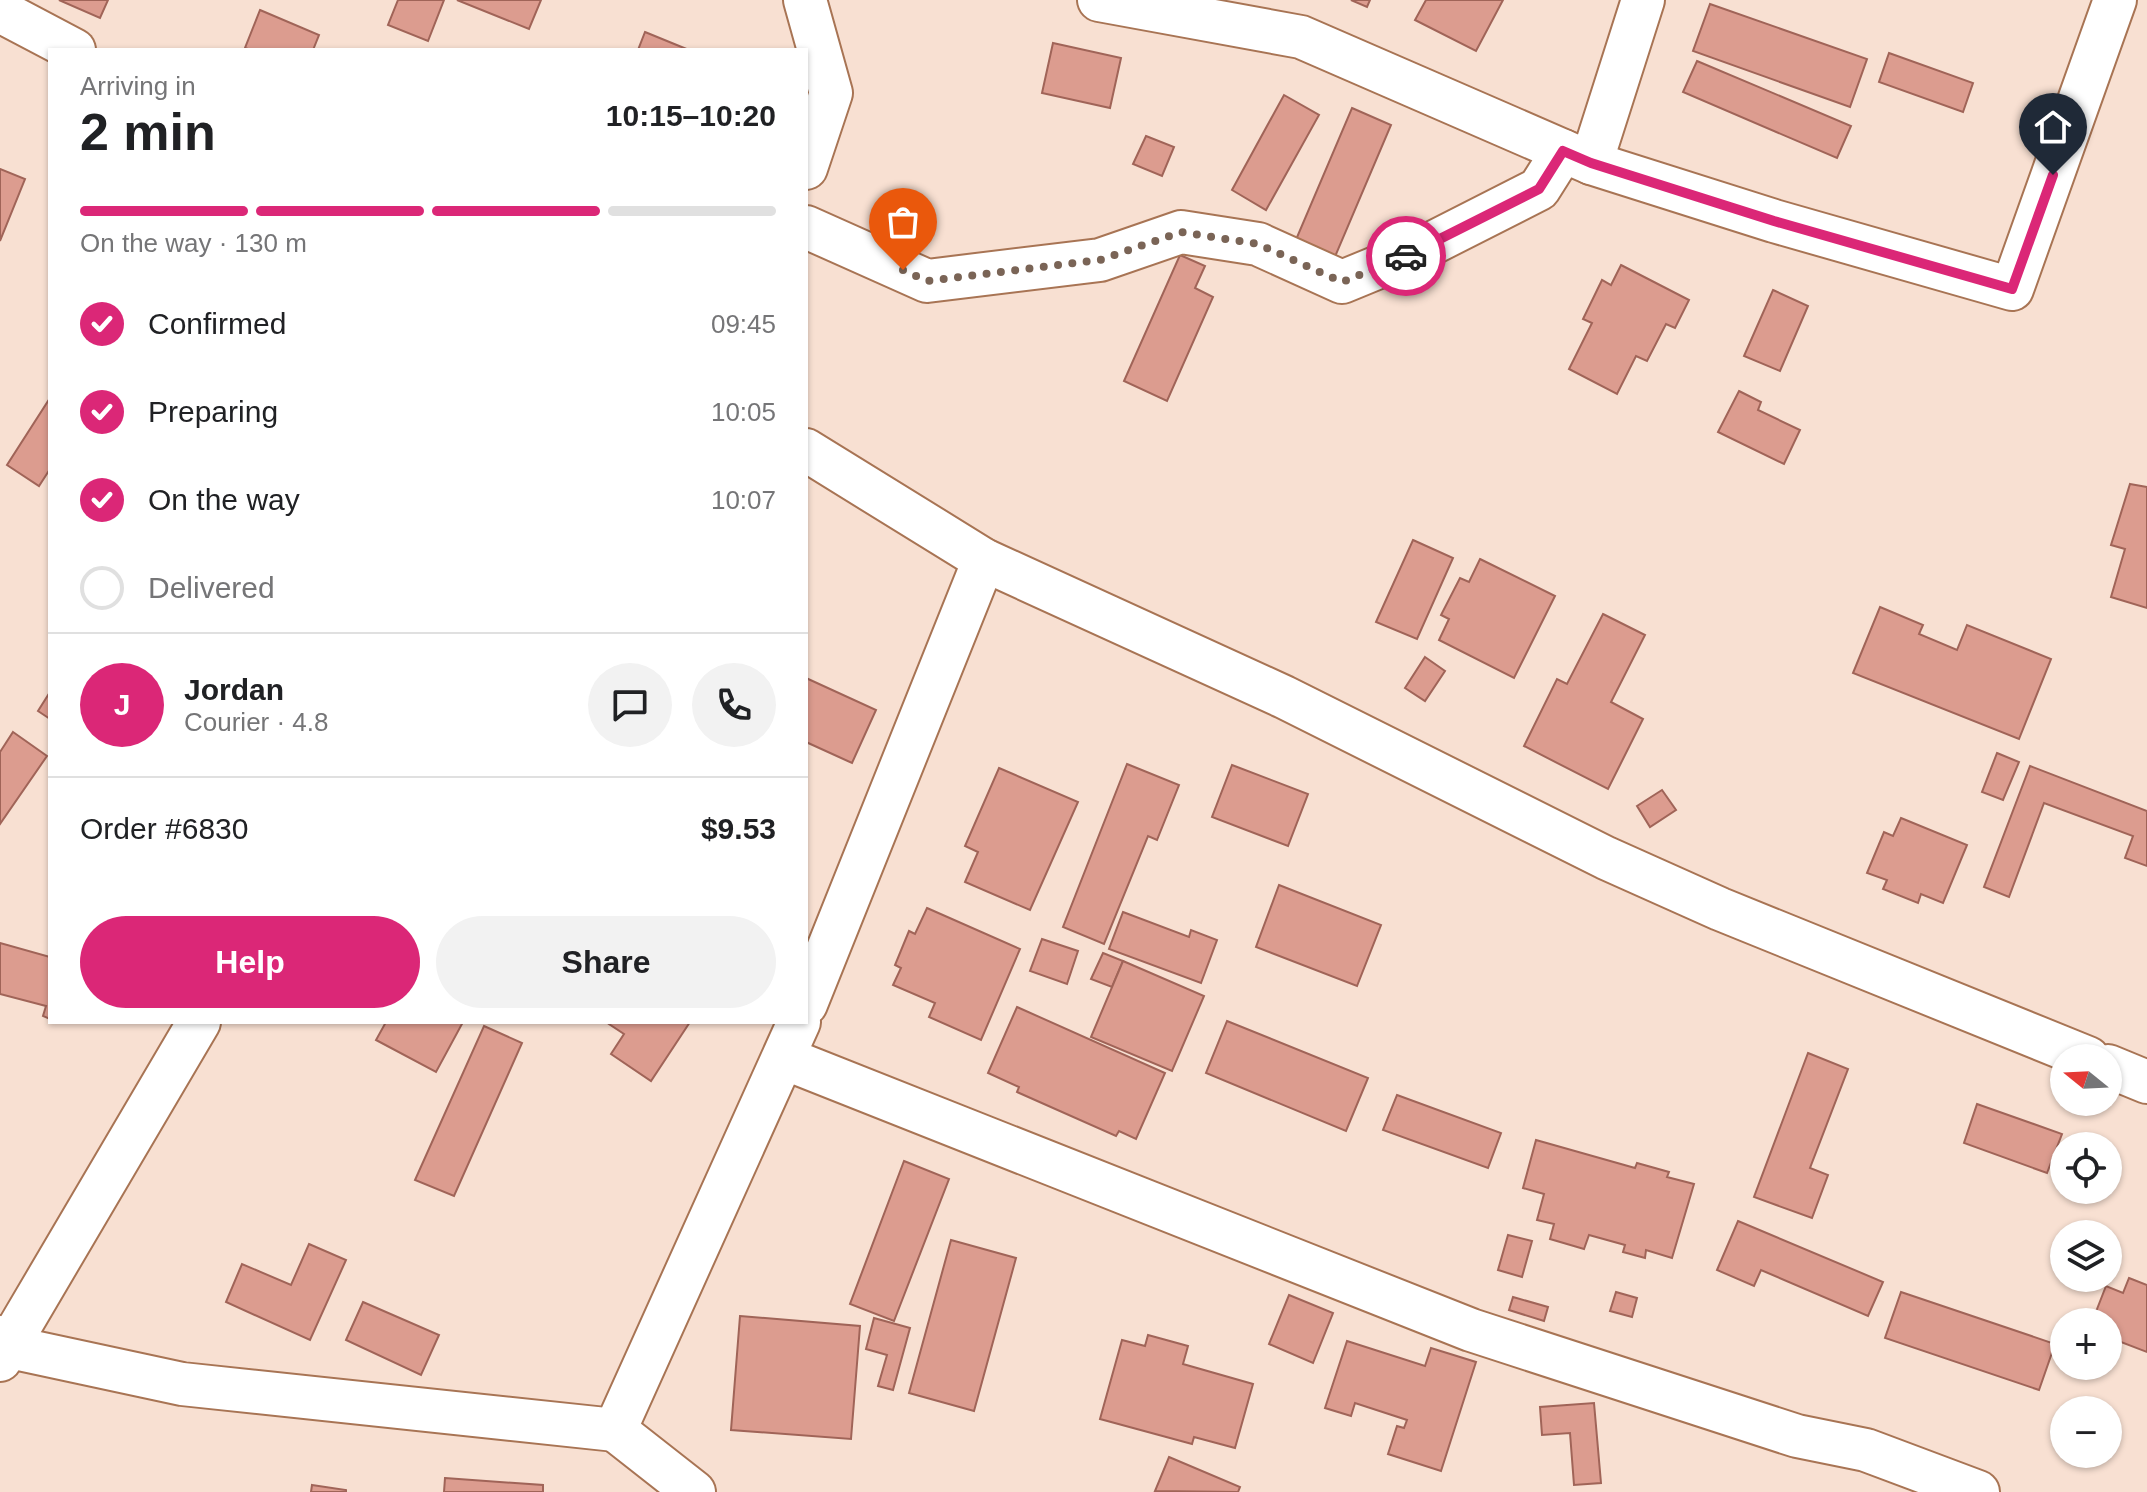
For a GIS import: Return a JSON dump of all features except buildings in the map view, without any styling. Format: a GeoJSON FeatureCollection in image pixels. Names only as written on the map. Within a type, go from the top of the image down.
{"type":"FeatureCollection","features":[{"type":"Feature","properties":{"kind":"street"},"geometry":{"type":"LineString","coordinates":[[805,0],[831,93],[808,162]]}},
{"type":"Feature","properties":{"kind":"street"},"geometry":{"type":"LineString","coordinates":[[1099,0],[1211,10],[1301,37],[1577,157],[1774,221],[2012,289],[2115,0]]}},
{"type":"Feature","properties":{"kind":"street"},"geometry":{"type":"LineString","coordinates":[[808,228],[927,281],[1100,260],[1181,232],[1258,244],[1342,282],[1415,252],[1539,189],[1577,157],[1643,0]]}},
{"type":"Feature","properties":{"kind":"street"},"geometry":{"type":"LineString","coordinates":[[0,11],[70,48]]}},
{"type":"Feature","properties":{"kind":"street"},"geometry":{"type":"LineString","coordinates":[[808,451],[984,560],[1284,697],[1606,858],[1720,909],[2053,1044]]}},
{"type":"Feature","properties":{"kind":"street"},"geometry":{"type":"LineString","coordinates":[[808,999],[984,560]]}},
{"type":"Feature","properties":{"kind":"street"},"geometry":{"type":"LineString","coordinates":[[198,1024],[3,1348],[182,1384],[615,1430],[694,1492]]}},
{"type":"Feature","properties":{"kind":"street"},"geometry":{"type":"LineString","coordinates":[[615,1430],[792,1040],[1471,1330],[1797,1436],[1866,1450],[1978,1492]]}},
{"type":"Feature","properties":{"kind":"street"},"geometry":{"type":"LineString","coordinates":[[2122,1072],[2147,1082]]}},
{"type":"Feature","properties":{"kind":"way so far"},"geometry":{"type":"LineString","coordinates":[[903,270],[927,281],[1100,260],[1181,232],[1258,244],[1342,282],[1406,256]]}},
{"type":"Feature","properties":{"kind":"route"},"geometry":{"type":"LineString","coordinates":[[1406,256],[1539,189],[1563,151],[1591,163],[1774,221],[2012,289],[2053,175]]}}]}
